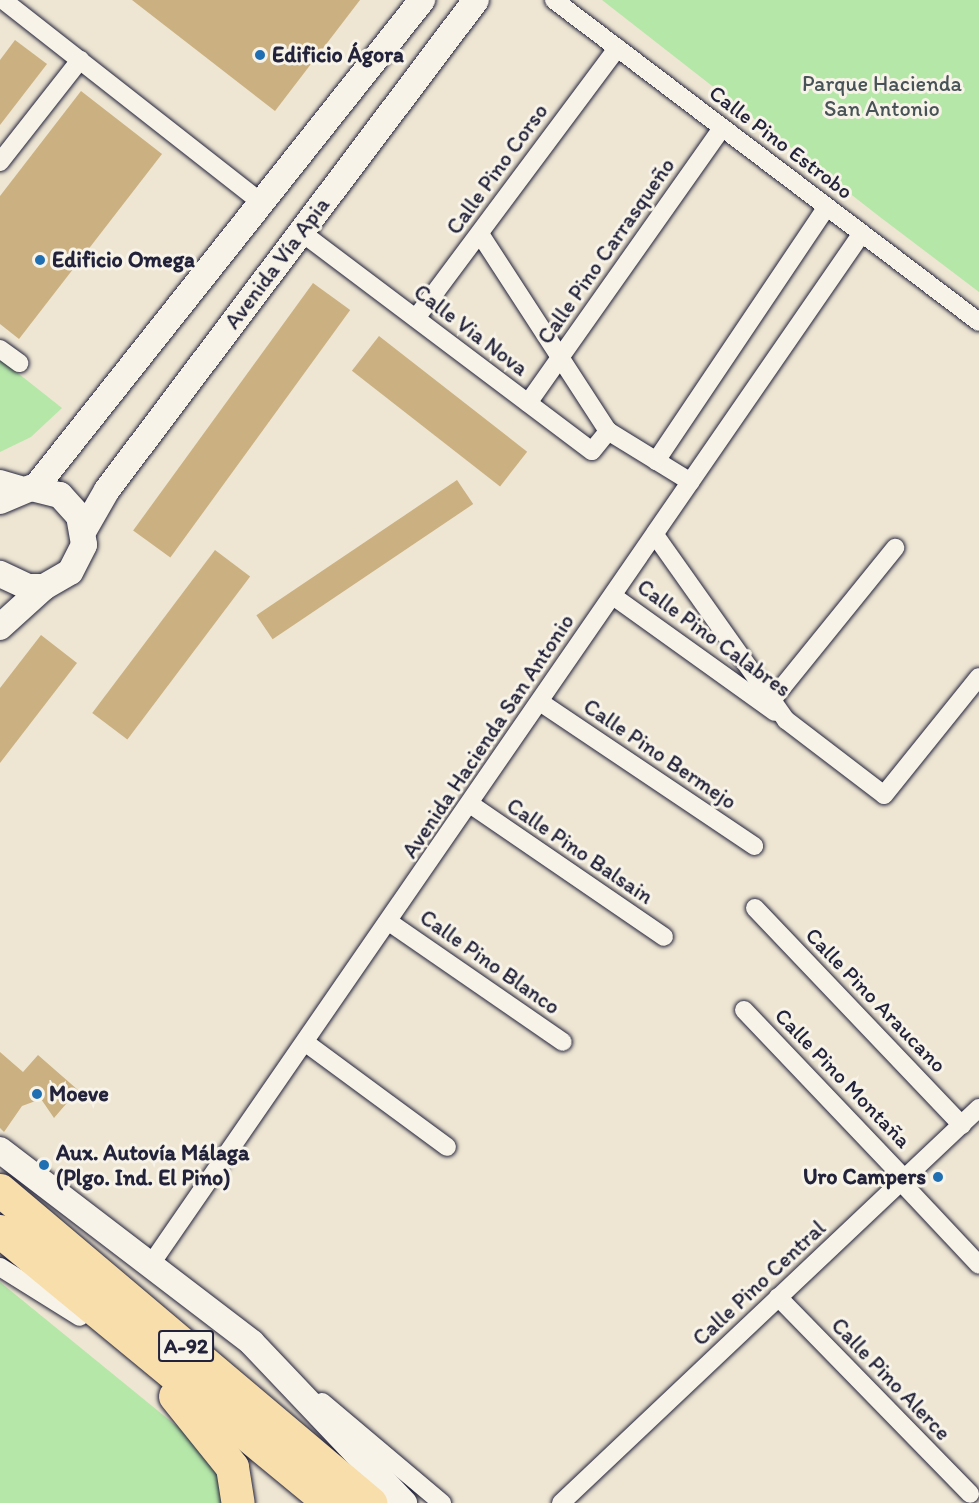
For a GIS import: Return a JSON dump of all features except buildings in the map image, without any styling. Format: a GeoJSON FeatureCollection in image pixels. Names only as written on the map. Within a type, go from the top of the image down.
{"type":"FeatureCollection","features":[{"type":"Feature","properties":{"kind":"highway","name":"A-92"},"geometry":{"type":"LineString","coordinates":[[0,1190],[371,1503]]}},
{"type":"Feature","properties":{"kind":"highway","name":"A-92"},"geometry":{"type":"LineString","coordinates":[[0,1231],[330,1503]]}},
{"type":"Feature","properties":{"kind":"highway"},"geometry":{"type":"LineString","coordinates":[[0,1236],[80,1317],[175,1396],[297,1503]]}},
{"type":"Feature","properties":{"kind":"highway"},"geometry":{"type":"LineString","coordinates":[[175,1396],[232,1467],[238,1503]]}},
{"type":"Feature","properties":{"kind":"street"},"geometry":{"type":"LineString","coordinates":[[3,0],[263,204]]}},
{"type":"Feature","properties":{"kind":"street","name":"Avenida Vía Apia"},"geometry":{"type":"LineString","coordinates":[[33,488],[263,204],[422,0]]}},
{"type":"Feature","properties":{"kind":"street","name":"Avenida Vía Apia"},"geometry":{"type":"LineString","coordinates":[[44,587],[75,566],[84,530],[107,490],[476,0]]}},
{"type":"Feature","properties":{"kind":"street","name":"Calle Pino Estrobo"},"geometry":{"type":"LineString","coordinates":[[554,0],[979,322]]}},
{"type":"Feature","properties":{"kind":"street","name":"Calle Pino Corso"},"geometry":{"type":"LineString","coordinates":[[416,318],[617,48]]}},
{"type":"Feature","properties":{"kind":"street"},"geometry":{"type":"LineString","coordinates":[[0,162],[80,60]]}},
{"type":"Feature","properties":{"kind":"street","name":"Calle Pino Carrasqueño"},"geometry":{"type":"LineString","coordinates":[[528,403],[722,128]]}},
{"type":"Feature","properties":{"kind":"street"},"geometry":{"type":"LineString","coordinates":[[656,461],[827,207]]}},
{"type":"Feature","properties":{"kind":"street","name":"Calle Via Nova"},"geometry":{"type":"LineString","coordinates":[[301,232],[592,451],[608,431]]}},
{"type":"Feature","properties":{"kind":"street","name":"Avenida Hacienda San Antonio"},"geometry":{"type":"LineString","coordinates":[[151,1264],[862,233]]}},
{"type":"Feature","properties":{"kind":"street"},"geometry":{"type":"LineString","coordinates":[[480,234],[608,431],[691,482]]}},
{"type":"Feature","properties":{"kind":"street"},"geometry":{"type":"LineString","coordinates":[[0,349],[19,363]]}},
{"type":"Feature","properties":{"kind":"street"},"geometry":{"type":"LineString","coordinates":[[0,479],[33,488],[71,504],[84,530]]}},
{"type":"Feature","properties":{"kind":"street"},"geometry":{"type":"LineString","coordinates":[[0,501],[33,488]]}},
{"type":"Feature","properties":{"kind":"street"},"geometry":{"type":"LineString","coordinates":[[655,535],[786,720]]}},
{"type":"Feature","properties":{"kind":"street"},"geometry":{"type":"LineString","coordinates":[[772,700],[895,548]]}},
{"type":"Feature","properties":{"kind":"street"},"geometry":{"type":"LineString","coordinates":[[0,574],[28,587],[44,587]]}},
{"type":"Feature","properties":{"kind":"street"},"geometry":{"type":"LineString","coordinates":[[0,627],[44,587]]}},
{"type":"Feature","properties":{"kind":"street","name":"Calle Pino Calabres"},"geometry":{"type":"LineString","coordinates":[[613,596],[786,720],[884,795],[979,677]]}},
{"type":"Feature","properties":{"kind":"street","name":"Calle Pino Bermejo"},"geometry":{"type":"LineString","coordinates":[[540,702],[754,846]]}},
{"type":"Feature","properties":{"kind":"street","name":"Calle Pino Balsain"},"geometry":{"type":"LineString","coordinates":[[470,804],[664,938]]}},
{"type":"Feature","properties":{"kind":"street","name":"Calle Pino Araucano"},"geometry":{"type":"LineString","coordinates":[[756,908],[962,1125]]}},
{"type":"Feature","properties":{"kind":"street","name":"Calle Pino Blanco"},"geometry":{"type":"LineString","coordinates":[[389,922],[563,1042]]}},
{"type":"Feature","properties":{"kind":"street","name":"Calle Pino Montaña"},"geometry":{"type":"LineString","coordinates":[[744,1010],[979,1265]]}},
{"type":"Feature","properties":{"kind":"street"},"geometry":{"type":"LineString","coordinates":[[306,1042],[447,1147]]}},
{"type":"Feature","properties":{"kind":"street","name":"Calle Pino Central"},"geometry":{"type":"LineString","coordinates":[[571,1500],[778,1297],[904,1182],[979,1108]]}},
{"type":"Feature","properties":{"kind":"street"},"geometry":{"type":"LineString","coordinates":[[0,1150],[252,1343],[442,1503]]}},
{"type":"Feature","properties":{"kind":"street"},"geometry":{"type":"LineString","coordinates":[[0,1267],[80,1317]]}},
{"type":"Feature","properties":{"kind":"street","name":"Calle Pino Alerce"},"geometry":{"type":"LineString","coordinates":[[778,1297],[970,1494]]}},
{"type":"Feature","properties":{"kind":"street"},"geometry":{"type":"LineString","coordinates":[[252,1343],[404,1503]]}},
{"type":"Feature","properties":{"kind":"green space","name":"Parque Hacienda San Antonio"},"geometry":{"type":"Polygon","coordinates":[[[602,0],[979,0],[979,292],[880,217],[602,0]]]}},
{"type":"Feature","properties":{"kind":"green space"},"geometry":{"type":"Polygon","coordinates":[[[0,359],[62,408],[31,437],[0,452],[0,359]]]}},
{"type":"Feature","properties":{"kind":"green space"},"geometry":{"type":"Polygon","coordinates":[[[0,1282],[206,1450],[221,1477],[225,1503],[0,1503],[0,1282]]]}},
{"type":"Feature","properties":{"kind":"place","name":"Edificio Ágora"},"geometry":{"type":"Point","coordinates":[260,55]}},
{"type":"Feature","properties":{"kind":"place","name":"Edificio Omega"},"geometry":{"type":"Point","coordinates":[40,260]}},
{"type":"Feature","properties":{"kind":"place","name":"Moeve"},"geometry":{"type":"Point","coordinates":[37,1094]}},
{"type":"Feature","properties":{"kind":"place","name":"Aux. Autovía Málaga (Plgo. Ind. El Pino)"},"geometry":{"type":"Point","coordinates":[44,1165]}},
{"type":"Feature","properties":{"kind":"place","name":"Uro Campers"},"geometry":{"type":"Point","coordinates":[938,1177]}}]}
